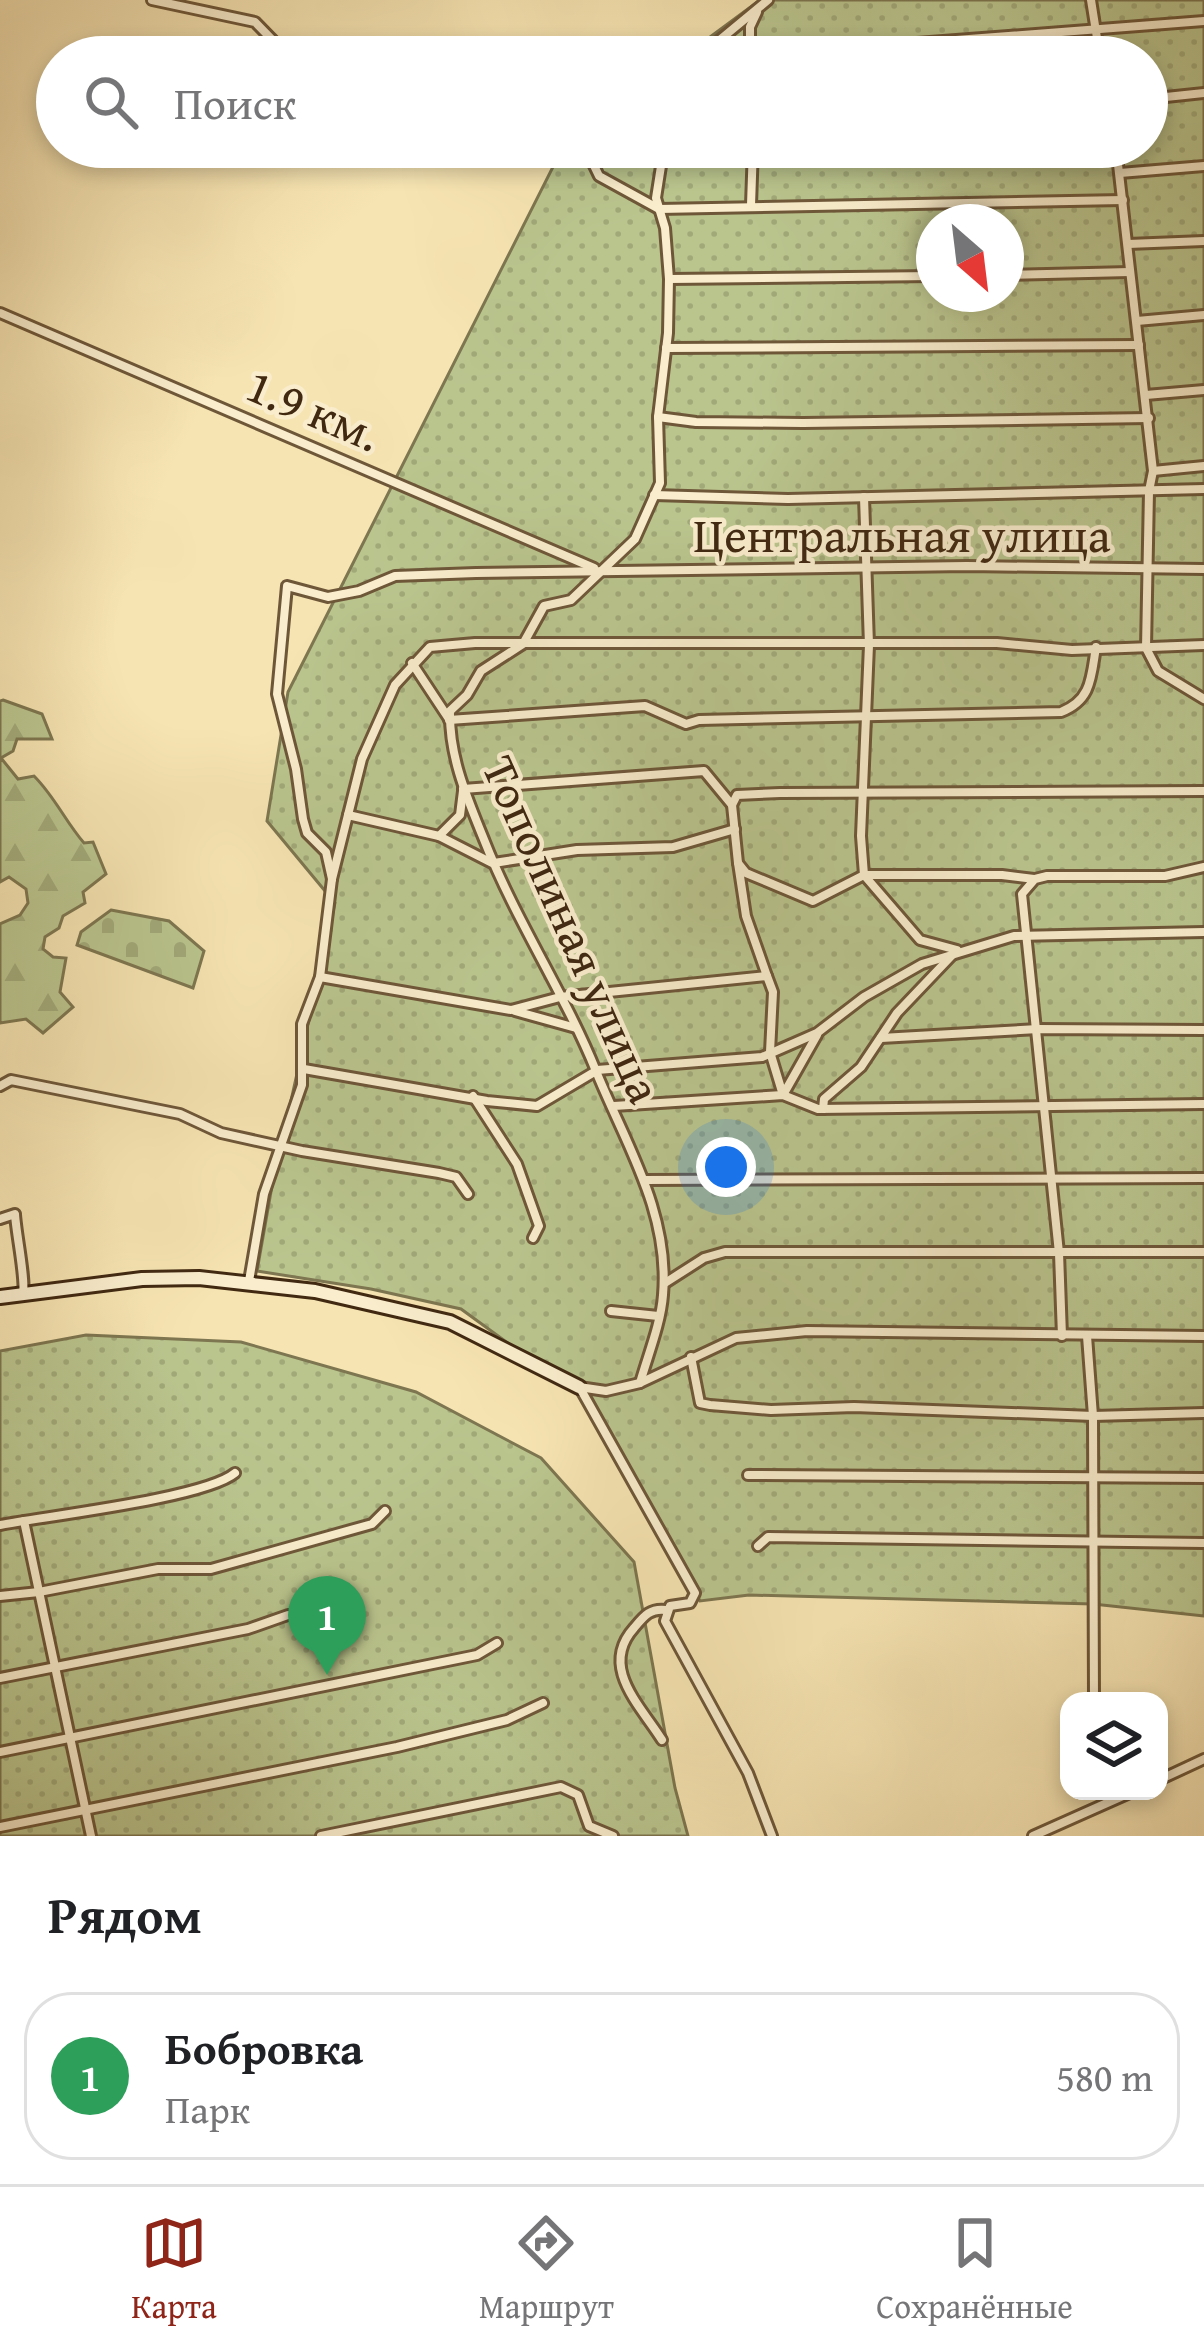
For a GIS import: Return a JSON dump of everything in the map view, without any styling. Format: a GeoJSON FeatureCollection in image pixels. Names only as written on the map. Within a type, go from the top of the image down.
{"type":"FeatureCollection","features":[{"type":"Feature","properties":{"kind":"street"},"geometry":{"type":"LineString","coordinates":[[152,0],[255,22],[269,36]]}},
{"type":"Feature","properties":{"kind":"street"},"geometry":{"type":"LineString","coordinates":[[725,36],[768,0]]}},
{"type":"Feature","properties":{"kind":"street"},"geometry":{"type":"LineString","coordinates":[[1091,0],[1096,36]]}},
{"type":"Feature","properties":{"kind":"street"},"geometry":{"type":"LineString","coordinates":[[750,36],[758,10]]}},
{"type":"Feature","properties":{"kind":"street"},"geometry":{"type":"LineString","coordinates":[[996,36],[1204,21]]}},
{"type":"Feature","properties":{"kind":"street"},"geometry":{"type":"LineString","coordinates":[[1168,97],[1204,93]]}},
{"type":"Feature","properties":{"kind":"street"},"geometry":{"type":"LineString","coordinates":[[1120,173],[1204,166]]}},
{"type":"Feature","properties":{"kind":"street"},"geometry":{"type":"LineString","coordinates":[[595,168],[599,176],[658,209],[1123,200]]}},
{"type":"Feature","properties":{"kind":"street"},"geometry":{"type":"LineString","coordinates":[[658,168],[658,209],[665,228],[669,279],[658,417],[660,483],[654,494],[788,499],[1204,490]]}},
{"type":"Feature","properties":{"kind":"street"},"geometry":{"type":"LineString","coordinates":[[751,206],[752,168]]}},
{"type":"Feature","properties":{"kind":"street"},"geometry":{"type":"LineString","coordinates":[[1119,168],[1153,471],[1146,647],[1158,671],[1204,699]]}},
{"type":"Feature","properties":{"kind":"street"},"geometry":{"type":"LineString","coordinates":[[1128,244],[1204,241]]}},
{"type":"Feature","properties":{"kind":"street"},"geometry":{"type":"LineString","coordinates":[[1024,275],[1130,272]]}},
{"type":"Feature","properties":{"kind":"street"},"geometry":{"type":"LineString","coordinates":[[669,279],[916,276]]}},
{"type":"Feature","properties":{"kind":"street","name":"1.9 км."},"geometry":{"type":"LineString","coordinates":[[0,314],[601,571]]}},
{"type":"Feature","properties":{"kind":"street"},"geometry":{"type":"LineString","coordinates":[[1137,321],[1204,315]]}},
{"type":"Feature","properties":{"kind":"street"},"geometry":{"type":"LineString","coordinates":[[666,348],[1138,345]]}},
{"type":"Feature","properties":{"kind":"street"},"geometry":{"type":"LineString","coordinates":[[1146,395],[1204,390]]}},
{"type":"Feature","properties":{"kind":"street"},"geometry":{"type":"LineString","coordinates":[[658,417],[796,423],[1149,418]]}},
{"type":"Feature","properties":{"kind":"street"},"geometry":{"type":"LineString","coordinates":[[1153,471],[1204,466]]}},
{"type":"Feature","properties":{"kind":"street","name":"Тополиная улица"},"geometry":{"type":"LineString","coordinates":[[640,1383],[664,1284],[661,1236],[614,1106],[493,863],[463,789],[449,720],[450,711],[481,671],[523,644],[544,606],[571,600],[634,538],[654,494]]}},
{"type":"Feature","properties":{"kind":"street"},"geometry":{"type":"LineString","coordinates":[[864,497],[868,645],[861,836],[864,875],[920,940],[957,950]]}},
{"type":"Feature","properties":{"kind":"street","name":"Центральная улица"},"geometry":{"type":"LineString","coordinates":[[332,879],[326,852],[307,833],[277,694],[287,586],[328,597],[359,592],[395,576],[968,566],[1204,569]]}},
{"type":"Feature","properties":{"kind":"street"},"geometry":{"type":"LineString","coordinates":[[249,1281],[264,1194],[304,1069],[302,1024],[320,977],[332,879],[362,760],[377,720],[412,663],[430,647],[1000,643],[1072,650],[1204,645]]}},
{"type":"Feature","properties":{"kind":"street"},"geometry":{"type":"LineString","coordinates":[[412,663],[449,720],[645,706],[686,724],[699,719],[1061,712],[1086,697],[1096,647]]}},
{"type":"Feature","properties":{"kind":"street"},"geometry":{"type":"LineString","coordinates":[[439,836],[458,820],[463,789],[704,772],[732,806]]}},
{"type":"Feature","properties":{"kind":"street"},"geometry":{"type":"LineString","coordinates":[[784,1095],[770,1052],[773,992],[746,916],[732,806],[737,795],[1204,790]]}},
{"type":"Feature","properties":{"kind":"street"},"geometry":{"type":"LineString","coordinates":[[348,814],[439,836],[493,863],[577,850],[673,847],[735,830]]}},
{"type":"Feature","properties":{"kind":"street"},"geometry":{"type":"LineString","coordinates":[[738,863],[746,873],[813,901],[864,875],[1165,876],[1204,867]]}},
{"type":"Feature","properties":{"kind":"street"},"geometry":{"type":"LineString","coordinates":[[1012,878],[1022,894],[1038,1029],[1062,1336]]}},
{"type":"Feature","properties":{"kind":"street"},"geometry":{"type":"LineString","coordinates":[[1022,894],[1035,879]]}},
{"type":"Feature","properties":{"kind":"street"},"geometry":{"type":"LineString","coordinates":[[304,1069],[537,1106],[596,1070],[762,1057],[818,1034],[864,997],[957,950],[1015,936],[1204,932]]}},
{"type":"Feature","properties":{"kind":"street"},"geometry":{"type":"LineString","coordinates":[[823,1109],[824,1099],[861,1067],[897,1013],[957,950]]}},
{"type":"Feature","properties":{"kind":"street"},"geometry":{"type":"LineString","coordinates":[[511,1010],[560,997],[767,976]]}},
{"type":"Feature","properties":{"kind":"street"},"geometry":{"type":"LineString","coordinates":[[320,977],[511,1010],[577,1028]]}},
{"type":"Feature","properties":{"kind":"street"},"geometry":{"type":"LineString","coordinates":[[880,1038],[1038,1029],[1204,1030]]}},
{"type":"Feature","properties":{"kind":"street"},"geometry":{"type":"LineString","coordinates":[[784,1095],[818,1034]]}},
{"type":"Feature","properties":{"kind":"street"},"geometry":{"type":"LineString","coordinates":[[0,1086],[11,1080],[180,1114],[221,1133],[456,1177],[468,1194]]}},
{"type":"Feature","properties":{"kind":"street"},"geometry":{"type":"LineString","coordinates":[[614,1106],[784,1095],[823,1109],[1204,1104]]}},
{"type":"Feature","properties":{"kind":"street"},"geometry":{"type":"LineString","coordinates":[[473,1096],[517,1164],[539,1226],[533,1238]]}},
{"type":"Feature","properties":{"kind":"street"},"geometry":{"type":"LineString","coordinates":[[644,1180],[1204,1178]]}},
{"type":"Feature","properties":{"kind":"street"},"geometry":{"type":"LineString","coordinates":[[0,1219],[15,1214],[19,1260],[26,1280],[22,1294]]}},
{"type":"Feature","properties":{"kind":"street"},"geometry":{"type":"LineString","coordinates":[[664,1284],[704,1258],[725,1252],[1204,1252]]}},
{"type":"Feature","properties":{"kind":"street"},"geometry":{"type":"LineString","coordinates":[[0,1297],[142,1279],[249,1281],[356,1299],[450,1322],[579,1387],[606,1391],[640,1383],[736,1338],[807,1331],[1204,1336]]}},
{"type":"Feature","properties":{"kind":"street"},"geometry":{"type":"LineString","coordinates":[[611,1311],[658,1316]]}},
{"type":"Feature","properties":{"kind":"street"},"geometry":{"type":"LineString","coordinates":[[1087,1336],[1094,1416],[1094,1692]]}},
{"type":"Feature","properties":{"kind":"street"},"geometry":{"type":"LineString","coordinates":[[691,1358],[700,1403],[710,1405],[1094,1416],[1204,1413]]}},
{"type":"Feature","properties":{"kind":"street"},"geometry":{"type":"LineString","coordinates":[[579,1387],[695,1592],[690,1603],[648,1613],[620,1644],[622,1677],[662,1740]]}},
{"type":"Feature","properties":{"kind":"street"},"geometry":{"type":"LineString","coordinates":[[0,1525],[173,1495],[221,1484],[235,1473]]}},
{"type":"Feature","properties":{"kind":"street"},"geometry":{"type":"LineString","coordinates":[[748,1475],[1204,1478]]}},
{"type":"Feature","properties":{"kind":"street"},"geometry":{"type":"LineString","coordinates":[[0,1596],[158,1569],[211,1569],[372,1525],[385,1511]]}},
{"type":"Feature","properties":{"kind":"street"},"geometry":{"type":"LineString","coordinates":[[24,1520],[92,1836]]}},
{"type":"Feature","properties":{"kind":"street"},"geometry":{"type":"LineString","coordinates":[[758,1546],[768,1537],[1204,1543]]}},
{"type":"Feature","properties":{"kind":"street"},"geometry":{"type":"LineString","coordinates":[[666,1610],[665,1621],[748,1773],[772,1836]]}},
{"type":"Feature","properties":{"kind":"street"},"geometry":{"type":"LineString","coordinates":[[0,1678],[248,1629],[288,1615]]}},
{"type":"Feature","properties":{"kind":"street"},"geometry":{"type":"LineString","coordinates":[[0,1752],[477,1655],[497,1643]]}},
{"type":"Feature","properties":{"kind":"street"},"geometry":{"type":"LineString","coordinates":[[0,1827],[397,1747],[507,1720],[543,1703]]}},
{"type":"Feature","properties":{"kind":"street"},"geometry":{"type":"LineString","coordinates":[[1168,1776],[1204,1759]]}},
{"type":"Feature","properties":{"kind":"street"},"geometry":{"type":"LineString","coordinates":[[321,1836],[561,1787],[578,1795],[589,1826],[613,1836]]}},
{"type":"Feature","properties":{"kind":"street"},"geometry":{"type":"LineString","coordinates":[[1099,1800],[1099,1807]]}},
{"type":"Feature","properties":{"kind":"street"},"geometry":{"type":"LineString","coordinates":[[1033,1836],[1114,1800]]}},
{"type":"Feature","properties":{"kind":"green space"},"geometry":{"type":"Polygon","coordinates":[[[760,0],[1204,0],[1204,1616],[1093,1604],[749,1595],[700,1601],[579,1387],[461,1309],[257,1271],[335,903],[267,821],[288,692],[552,168],[1168,168],[1168,36],[711,36],[760,0]]]}},
{"type":"Feature","properties":{"kind":"green space"},"geometry":{"type":"Polygon","coordinates":[[[0,701],[42,714],[52,739],[17,739],[13,751],[1,758],[18,779],[34,776],[84,843],[93,842],[106,874],[83,892],[85,903],[63,916],[59,928],[45,937],[43,949],[53,957],[66,958],[60,992],[73,1007],[43,1033],[26,1019],[0,1023],[0,924],[20,915],[28,903],[26,889],[9,877],[0,882],[0,701]]]}},
{"type":"Feature","properties":{"kind":"green space"},"geometry":{"type":"Polygon","coordinates":[[[111,910],[169,921],[204,951],[193,988],[77,945],[81,932],[111,910]]]}},
{"type":"Feature","properties":{"kind":"green space"},"geometry":{"type":"Polygon","coordinates":[[[86,1335],[241,1342],[416,1392],[541,1458],[634,1562],[688,1836],[0,1836],[0,1351],[86,1335]]]}},
{"type":"Feature","properties":{"kind":"place","name":"Бобровка"},"geometry":{"type":"Point","coordinates":[327,1675]}}]}
